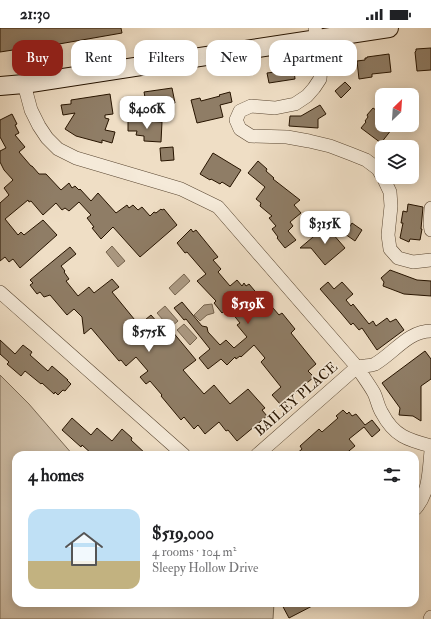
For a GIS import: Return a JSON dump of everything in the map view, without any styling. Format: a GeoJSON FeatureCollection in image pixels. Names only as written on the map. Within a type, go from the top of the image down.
{"type":"FeatureCollection","features":[{"type":"Feature","properties":{"kind":"street"},"geometry":{"type":"LineString","coordinates":[[0,86],[24,84],[316,34],[389,28]]}},
{"type":"Feature","properties":{"kind":"street"},"geometry":{"type":"LineString","coordinates":[[316,34],[322,54],[320,78],[307,96],[295,104],[275,108],[251,106],[240,111],[236,120],[240,129],[251,136],[287,137],[330,146],[366,160],[375,167]]}},
{"type":"Feature","properties":{"kind":"street"},"geometry":{"type":"LineString","coordinates":[[24,84],[31,110],[39,126],[47,138],[58,149],[76,158],[181,189],[218,207],[357,367],[374,393],[381,412],[390,427],[401,436],[415,442],[431,446]]}},
{"type":"Feature","properties":{"kind":"street"},"geometry":{"type":"LineString","coordinates":[[386,184],[390,192],[388,235],[390,249],[398,258],[413,262],[431,260]]}},
{"type":"Feature","properties":{"kind":"street"},"geometry":{"type":"LineString","coordinates":[[431,208],[431,230]]}},
{"type":"Feature","properties":{"kind":"street"},"geometry":{"type":"LineString","coordinates":[[0,292],[179,451]]}},
{"type":"Feature","properties":{"kind":"street"},"geometry":{"type":"LineString","coordinates":[[357,367],[374,365],[408,338],[431,331]]}},
{"type":"Feature","properties":{"kind":"street","name":"BAILEY PLACE"},"geometry":{"type":"LineString","coordinates":[[262,451],[357,367]]}},
{"type":"Feature","properties":{"kind":"street"},"geometry":{"type":"LineString","coordinates":[[419,505],[428,482],[431,451]]}},
{"type":"Feature","properties":{"kind":"shaded area"},"geometry":{"type":"Polygon","coordinates":[[[112,246],[125,261],[118,267],[106,252],[112,246]]]}},
{"type":"Feature","properties":{"kind":"shaded area"},"geometry":{"type":"Polygon","coordinates":[[[184,274],[190,281],[175,295],[169,288],[184,274]]]}},
{"type":"Feature","properties":{"kind":"shaded area"},"geometry":{"type":"Polygon","coordinates":[[[212,304],[214,313],[207,315],[200,321],[194,315],[204,305],[212,304]]]}},
{"type":"Feature","properties":{"kind":"shaded area"},"geometry":{"type":"Polygon","coordinates":[[[165,306],[178,321],[170,328],[157,313],[165,306]]]}},
{"type":"Feature","properties":{"kind":"shaded area"},"geometry":{"type":"Polygon","coordinates":[[[184,324],[197,338],[190,345],[177,330],[184,324]]]}},
{"type":"Feature","properties":{"kind":"shaded area"},"geometry":{"type":"Polygon","coordinates":[[[0,375],[29,404],[70,451],[12,451],[12,607],[274,607],[273,619],[0,619],[0,375]]]}},
{"type":"Feature","properties":{"kind":"building"},"geometry":{"type":"Polygon","coordinates":[[[0,28],[121,28],[122,33],[82,40],[71,40],[71,42],[63,43],[63,40],[12,40],[12,50],[0,52],[0,28]]]}},
{"type":"Feature","properties":{"kind":"building"},"geometry":{"type":"Polygon","coordinates":[[[431,48],[431,70],[417,71],[416,49],[431,48]]]}},
{"type":"Feature","properties":{"kind":"building"},"geometry":{"type":"Polygon","coordinates":[[[389,54],[391,72],[372,74],[372,77],[359,79],[357,61],[365,60],[367,57],[389,54]]]}},
{"type":"Feature","properties":{"kind":"building"},"geometry":{"type":"Polygon","coordinates":[[[267,73],[269,73],[269,76],[295,76],[295,79],[269,83],[267,73]]]}},
{"type":"Feature","properties":{"kind":"building"},"geometry":{"type":"Polygon","coordinates":[[[345,82],[351,88],[341,98],[335,91],[345,82]]]}},
{"type":"Feature","properties":{"kind":"building"},"geometry":{"type":"Polygon","coordinates":[[[172,88],[175,103],[147,108],[144,92],[172,88]]]}},
{"type":"Feature","properties":{"kind":"building"},"geometry":{"type":"Polygon","coordinates":[[[230,92],[232,102],[220,105],[223,117],[197,123],[191,100],[200,98],[201,101],[230,92]]]}},
{"type":"Feature","properties":{"kind":"building"},"geometry":{"type":"Polygon","coordinates":[[[110,94],[113,114],[105,115],[105,118],[109,119],[105,130],[115,132],[112,143],[102,140],[102,143],[76,136],[65,129],[75,113],[63,115],[61,105],[71,104],[71,100],[110,94]]]}},
{"type":"Feature","properties":{"kind":"building"},"geometry":{"type":"Polygon","coordinates":[[[320,105],[326,114],[318,119],[318,128],[289,126],[290,116],[301,116],[320,105]]]}},
{"type":"Feature","properties":{"kind":"building"},"geometry":{"type":"Polygon","coordinates":[[[373,108],[375,109],[375,132],[390,132],[383,140],[377,140],[361,128],[366,122],[365,121],[368,117],[367,115],[373,108]]]}},
{"type":"Feature","properties":{"kind":"building"},"geometry":{"type":"Polygon","coordinates":[[[12,114],[17,124],[15,125],[19,133],[15,135],[25,147],[19,152],[39,174],[46,174],[61,190],[69,183],[72,188],[75,186],[79,190],[80,189],[91,201],[98,193],[116,213],[127,205],[129,208],[133,205],[138,210],[142,207],[150,216],[154,212],[156,213],[161,209],[164,209],[177,225],[140,257],[113,227],[101,239],[92,228],[94,227],[87,218],[91,215],[79,202],[69,211],[65,208],[62,210],[56,203],[43,215],[31,201],[29,202],[28,200],[5,219],[18,235],[21,232],[24,235],[43,220],[57,235],[20,268],[13,259],[9,262],[5,257],[0,261],[0,203],[9,195],[4,188],[13,180],[4,170],[0,162],[0,151],[6,148],[0,137],[0,120],[12,114]]]}},
{"type":"Feature","properties":{"kind":"building"},"geometry":{"type":"Polygon","coordinates":[[[128,120],[162,122],[161,142],[144,141],[144,136],[136,135],[137,131],[128,131],[128,120]]]}},
{"type":"Feature","properties":{"kind":"building"},"geometry":{"type":"Polygon","coordinates":[[[173,147],[174,160],[161,161],[160,148],[173,147]]]}},
{"type":"Feature","properties":{"kind":"building"},"geometry":{"type":"Polygon","coordinates":[[[213,153],[241,170],[230,187],[222,182],[220,184],[211,179],[210,180],[200,174],[213,153]]]}},
{"type":"Feature","properties":{"kind":"building"},"geometry":{"type":"Polygon","coordinates":[[[258,161],[267,169],[266,171],[274,178],[273,179],[300,200],[294,205],[301,213],[290,222],[293,226],[288,231],[296,240],[285,248],[272,229],[276,226],[269,218],[272,216],[260,206],[261,203],[256,199],[265,187],[248,173],[258,161]]]}},
{"type":"Feature","properties":{"kind":"building"},"geometry":{"type":"Polygon","coordinates":[[[408,204],[423,207],[420,240],[410,239],[409,242],[400,238],[403,223],[401,223],[403,211],[407,212],[408,204]]]}},
{"type":"Feature","properties":{"kind":"building"},"geometry":{"type":"Polygon","coordinates":[[[352,223],[362,230],[355,241],[345,234],[352,223]]]}},
{"type":"Feature","properties":{"kind":"building"},"geometry":{"type":"Polygon","coordinates":[[[326,226],[345,248],[325,265],[311,248],[300,248],[326,226]]]}},
{"type":"Feature","properties":{"kind":"building"},"geometry":{"type":"Polygon","coordinates":[[[191,229],[193,232],[196,230],[218,257],[213,260],[221,269],[218,272],[230,286],[237,280],[242,286],[244,283],[246,286],[249,284],[265,303],[267,301],[279,315],[282,313],[295,329],[291,333],[316,364],[308,371],[314,377],[281,405],[272,395],[281,387],[261,362],[265,358],[254,345],[241,357],[240,356],[236,359],[235,357],[227,365],[221,359],[208,369],[199,358],[210,349],[186,319],[184,320],[174,308],[182,302],[202,326],[207,327],[208,332],[220,345],[226,340],[234,348],[247,337],[237,325],[240,323],[228,308],[222,313],[214,303],[216,301],[197,281],[206,274],[177,243],[191,229]]]}},
{"type":"Feature","properties":{"kind":"building"},"geometry":{"type":"Polygon","coordinates":[[[70,247],[76,254],[61,266],[69,279],[66,281],[78,296],[89,287],[94,293],[112,279],[119,287],[112,292],[139,325],[151,315],[164,330],[167,328],[170,333],[172,331],[196,360],[183,370],[204,394],[214,385],[230,404],[248,389],[265,408],[262,410],[267,416],[237,441],[219,422],[205,434],[198,425],[194,429],[184,417],[181,420],[150,381],[146,384],[140,377],[148,371],[136,357],[126,366],[121,360],[119,361],[91,328],[84,334],[82,317],[74,309],[67,315],[50,295],[44,297],[40,292],[37,294],[30,285],[33,283],[30,280],[70,247]]]}},
{"type":"Feature","properties":{"kind":"building"},"geometry":{"type":"Polygon","coordinates":[[[390,270],[417,280],[431,281],[431,296],[404,294],[383,286],[384,282],[381,278],[390,270]]]}},
{"type":"Feature","properties":{"kind":"building"},"geometry":{"type":"Polygon","coordinates":[[[328,282],[334,289],[342,282],[353,294],[346,300],[351,306],[353,304],[369,324],[373,321],[376,326],[387,318],[390,322],[396,319],[404,330],[377,350],[362,328],[359,330],[353,323],[351,325],[320,289],[328,282]]]}},
{"type":"Feature","properties":{"kind":"building"},"geometry":{"type":"Polygon","coordinates":[[[0,340],[15,354],[23,345],[32,352],[30,355],[48,371],[52,366],[71,384],[65,391],[63,390],[58,395],[55,392],[54,394],[25,371],[21,376],[7,364],[9,362],[0,354],[0,340]]]}},
{"type":"Feature","properties":{"kind":"building"},"geometry":{"type":"Polygon","coordinates":[[[425,351],[431,359],[431,379],[421,386],[421,421],[413,416],[399,415],[400,408],[382,383],[425,351]]]}},
{"type":"Feature","properties":{"kind":"building"},"geometry":{"type":"Polygon","coordinates":[[[343,410],[347,414],[349,412],[352,416],[356,414],[365,425],[372,420],[380,430],[372,437],[364,427],[349,439],[355,446],[349,451],[300,451],[302,449],[300,446],[319,429],[322,432],[338,418],[336,416],[343,410]]]}},
{"type":"Feature","properties":{"kind":"building"},"geometry":{"type":"Polygon","coordinates":[[[72,418],[91,435],[97,428],[112,441],[122,429],[143,451],[89,451],[82,445],[81,447],[62,430],[72,418]]]}},
{"type":"Feature","properties":{"kind":"building"},"geometry":{"type":"Polygon","coordinates":[[[283,607],[310,607],[289,618],[283,607]]]}}]}
